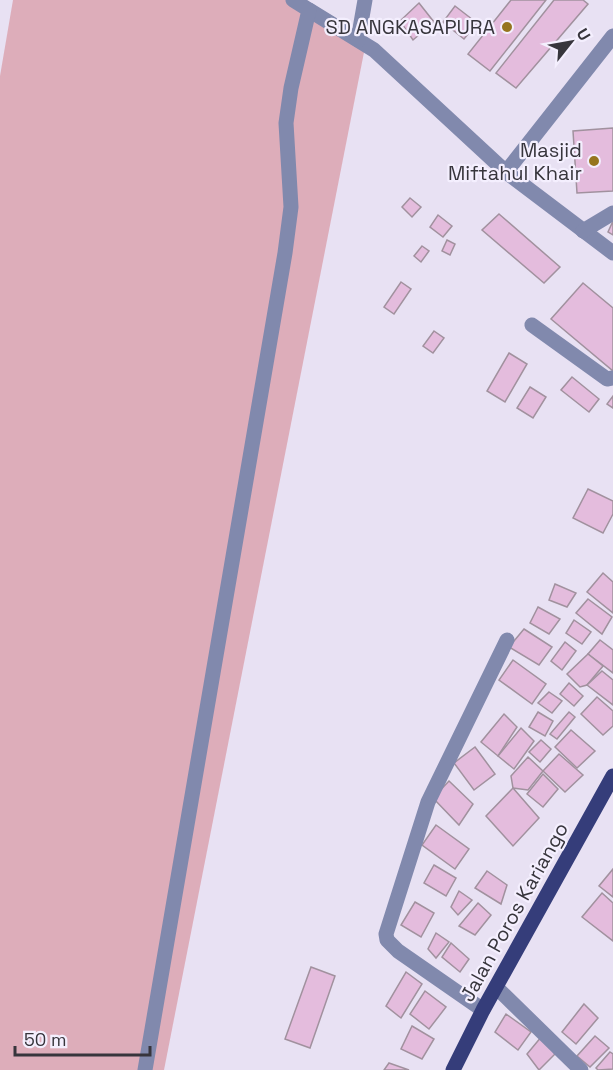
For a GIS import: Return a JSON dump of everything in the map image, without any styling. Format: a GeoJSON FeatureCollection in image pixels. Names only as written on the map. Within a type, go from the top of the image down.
{"type":"FeatureCollection","features":[{"type":"Feature","properties":{"kind":"main road","name":"Jalan Poros Kariango"},"geometry":{"type":"LineString","coordinates":[[453,1070],[483,1010],[613,776]]}},
{"type":"Feature","properties":{"kind":"street"},"geometry":{"type":"LineString","coordinates":[[293,0],[374,50],[506,172],[613,253]]}},
{"type":"Feature","properties":{"kind":"street"},"geometry":{"type":"LineString","coordinates":[[358,40],[365,0]]}},
{"type":"Feature","properties":{"kind":"street"},"geometry":{"type":"LineString","coordinates":[[145,1070],[285,253],[291,207],[286,123],[291,88],[309,10]]}},
{"type":"Feature","properties":{"kind":"street"},"geometry":{"type":"LineString","coordinates":[[506,172],[613,36]]}},
{"type":"Feature","properties":{"kind":"street"},"geometry":{"type":"LineString","coordinates":[[583,231],[613,213]]}},
{"type":"Feature","properties":{"kind":"street"},"geometry":{"type":"LineString","coordinates":[[532,325],[607,379],[613,378]]}},
{"type":"Feature","properties":{"kind":"street"},"geometry":{"type":"LineString","coordinates":[[483,1010],[398,951],[387,940],[386,934],[428,802],[507,640]]}},
{"type":"Feature","properties":{"kind":"street"},"geometry":{"type":"LineString","coordinates":[[497,988],[581,1070]]}},
{"type":"Feature","properties":{"kind":"shaded area"},"geometry":{"type":"Polygon","coordinates":[[[13,0],[306,0],[367,37],[164,1070],[0,1070],[0,76],[13,0]]]}},
{"type":"Feature","properties":{"kind":"building","name":"SD ANGKASAPURA"},"geometry":{"type":"Polygon","coordinates":[[[511,0],[546,0],[490,71],[468,54],[511,0]]]}},
{"type":"Feature","properties":{"kind":"building"},"geometry":{"type":"Polygon","coordinates":[[[554,0],[583,0],[588,4],[516,88],[496,73],[554,0]]]}},
{"type":"Feature","properties":{"kind":"building"},"geometry":{"type":"Polygon","coordinates":[[[419,3],[434,22],[413,40],[400,21],[419,3]]]}},
{"type":"Feature","properties":{"kind":"building"},"geometry":{"type":"Polygon","coordinates":[[[455,6],[477,23],[464,39],[443,22],[455,6]]]}},
{"type":"Feature","properties":{"kind":"building","name":"Masjid Miftahul Khair"},"geometry":{"type":"Polygon","coordinates":[[[613,128],[613,191],[577,193],[573,131],[613,128]]]}},
{"type":"Feature","properties":{"kind":"building"},"geometry":{"type":"Polygon","coordinates":[[[410,198],[421,207],[412,217],[402,207],[410,198]]]}},
{"type":"Feature","properties":{"kind":"building"},"geometry":{"type":"Polygon","coordinates":[[[499,214],[560,267],[544,283],[482,230],[499,214]]]}},
{"type":"Feature","properties":{"kind":"building"},"geometry":{"type":"Polygon","coordinates":[[[438,215],[452,226],[443,237],[430,227],[438,215]]]}},
{"type":"Feature","properties":{"kind":"building"},"geometry":{"type":"Polygon","coordinates":[[[613,221],[613,235],[608,232],[613,221]]]}},
{"type":"Feature","properties":{"kind":"building"},"geometry":{"type":"Polygon","coordinates":[[[447,240],[455,244],[450,255],[442,251],[447,240]]]}},
{"type":"Feature","properties":{"kind":"building"},"geometry":{"type":"Polygon","coordinates":[[[422,246],[429,251],[421,262],[414,256],[422,246]]]}},
{"type":"Feature","properties":{"kind":"building"},"geometry":{"type":"Polygon","coordinates":[[[401,282],[411,289],[394,314],[384,307],[401,282]]]}},
{"type":"Feature","properties":{"kind":"building"},"geometry":{"type":"Polygon","coordinates":[[[583,283],[613,308],[613,371],[551,319],[583,283]]]}},
{"type":"Feature","properties":{"kind":"building"},"geometry":{"type":"Polygon","coordinates":[[[434,331],[444,338],[433,353],[423,346],[434,331]]]}},
{"type":"Feature","properties":{"kind":"building"},"geometry":{"type":"Polygon","coordinates":[[[509,353],[527,364],[505,402],[487,391],[509,353]]]}},
{"type":"Feature","properties":{"kind":"building"},"geometry":{"type":"Polygon","coordinates":[[[572,377],[599,399],[589,412],[561,390],[572,377]]]}},
{"type":"Feature","properties":{"kind":"building"},"geometry":{"type":"Polygon","coordinates":[[[530,387],[546,397],[533,418],[517,408],[530,387]]]}},
{"type":"Feature","properties":{"kind":"building"},"geometry":{"type":"Polygon","coordinates":[[[613,396],[613,408],[607,404],[613,396]]]}},
{"type":"Feature","properties":{"kind":"building"},"geometry":{"type":"Polygon","coordinates":[[[588,489],[613,501],[613,514],[603,533],[573,518],[588,489]]]}},
{"type":"Feature","properties":{"kind":"building"},"geometry":{"type":"Polygon","coordinates":[[[603,573],[613,582],[613,613],[587,592],[603,573]]]}},
{"type":"Feature","properties":{"kind":"building"},"geometry":{"type":"Polygon","coordinates":[[[555,584],[576,593],[567,607],[549,600],[555,584]]]}},
{"type":"Feature","properties":{"kind":"building"},"geometry":{"type":"Polygon","coordinates":[[[588,599],[612,617],[602,634],[576,613],[588,599]]]}},
{"type":"Feature","properties":{"kind":"building"},"geometry":{"type":"Polygon","coordinates":[[[538,607],[560,619],[549,634],[530,623],[538,607]]]}},
{"type":"Feature","properties":{"kind":"building"},"geometry":{"type":"Polygon","coordinates":[[[574,620],[591,632],[582,644],[566,633],[574,620]]]}},
{"type":"Feature","properties":{"kind":"building"},"geometry":{"type":"Polygon","coordinates":[[[524,629],[552,647],[539,665],[509,647],[524,629]]]}},
{"type":"Feature","properties":{"kind":"building"},"geometry":{"type":"Polygon","coordinates":[[[600,640],[613,650],[613,673],[588,654],[600,640]]]}},
{"type":"Feature","properties":{"kind":"building"},"geometry":{"type":"Polygon","coordinates":[[[565,642],[576,651],[562,670],[551,661],[565,642]]]}},
{"type":"Feature","properties":{"kind":"building"},"geometry":{"type":"Polygon","coordinates":[[[588,654],[603,666],[587,685],[580,687],[567,674],[588,654]]]}},
{"type":"Feature","properties":{"kind":"building"},"geometry":{"type":"Polygon","coordinates":[[[513,660],[546,684],[532,704],[499,680],[513,660]]]}},
{"type":"Feature","properties":{"kind":"building"},"geometry":{"type":"Polygon","coordinates":[[[602,671],[613,680],[613,705],[587,685],[602,671]]]}},
{"type":"Feature","properties":{"kind":"building"},"geometry":{"type":"Polygon","coordinates":[[[569,683],[583,696],[574,706],[560,694],[569,683]]]}},
{"type":"Feature","properties":{"kind":"building"},"geometry":{"type":"Polygon","coordinates":[[[549,692],[562,701],[552,713],[538,703],[549,692]]]}},
{"type":"Feature","properties":{"kind":"building"},"geometry":{"type":"Polygon","coordinates":[[[597,697],[613,711],[613,726],[603,735],[581,714],[597,697]]]}},
{"type":"Feature","properties":{"kind":"building"},"geometry":{"type":"Polygon","coordinates":[[[538,712],[553,721],[545,736],[529,727],[538,712]]]}},
{"type":"Feature","properties":{"kind":"building"},"geometry":{"type":"Polygon","coordinates":[[[569,712],[575,717],[557,739],[550,734],[569,712]]]}},
{"type":"Feature","properties":{"kind":"building"},"geometry":{"type":"Polygon","coordinates":[[[504,714],[517,727],[498,756],[481,742],[504,714]]]}},
{"type":"Feature","properties":{"kind":"building"},"geometry":{"type":"Polygon","coordinates":[[[521,728],[534,741],[514,769],[498,756],[521,728]]]}},
{"type":"Feature","properties":{"kind":"building"},"geometry":{"type":"Polygon","coordinates":[[[571,730],[595,751],[577,768],[555,747],[571,730]]]}},
{"type":"Feature","properties":{"kind":"building"},"geometry":{"type":"Polygon","coordinates":[[[541,740],[551,749],[540,762],[529,752],[541,740]]]}},
{"type":"Feature","properties":{"kind":"building"},"geometry":{"type":"Polygon","coordinates":[[[475,747],[495,774],[474,790],[454,763],[475,747]]]}},
{"type":"Feature","properties":{"kind":"building"},"geometry":{"type":"Polygon","coordinates":[[[559,754],[583,775],[565,792],[543,771],[559,754]]]}},
{"type":"Feature","properties":{"kind":"building"},"geometry":{"type":"Polygon","coordinates":[[[528,757],[543,771],[528,790],[513,788],[511,776],[528,757]]]}},
{"type":"Feature","properties":{"kind":"building"},"geometry":{"type":"Polygon","coordinates":[[[543,774],[558,789],[543,807],[527,794],[543,774]]]}},
{"type":"Feature","properties":{"kind":"building"},"geometry":{"type":"Polygon","coordinates":[[[449,781],[473,804],[459,825],[433,798],[449,781]]]}},
{"type":"Feature","properties":{"kind":"building"},"geometry":{"type":"Polygon","coordinates":[[[513,788],[539,818],[513,846],[486,816],[513,788]]]}},
{"type":"Feature","properties":{"kind":"building"},"geometry":{"type":"Polygon","coordinates":[[[436,825],[469,849],[455,869],[422,845],[436,825]]]}},
{"type":"Feature","properties":{"kind":"building"},"geometry":{"type":"Polygon","coordinates":[[[434,865],[456,878],[446,896],[424,883],[434,865]]]}},
{"type":"Feature","properties":{"kind":"building"},"geometry":{"type":"Polygon","coordinates":[[[613,869],[613,897],[599,886],[613,869]]]}},
{"type":"Feature","properties":{"kind":"building"},"geometry":{"type":"Polygon","coordinates":[[[487,871],[507,885],[501,904],[475,888],[487,871]]]}},
{"type":"Feature","properties":{"kind":"building"},"geometry":{"type":"Polygon","coordinates":[[[459,891],[472,900],[458,915],[451,907],[459,891]]]}},
{"type":"Feature","properties":{"kind":"building"},"geometry":{"type":"Polygon","coordinates":[[[602,893],[613,903],[613,941],[582,917],[602,893]]]}},
{"type":"Feature","properties":{"kind":"building"},"geometry":{"type":"Polygon","coordinates":[[[415,902],[434,913],[421,937],[401,925],[415,902]]]}},
{"type":"Feature","properties":{"kind":"building"},"geometry":{"type":"Polygon","coordinates":[[[478,903],[491,915],[475,935],[459,926],[478,903]]]}},
{"type":"Feature","properties":{"kind":"building"},"geometry":{"type":"Polygon","coordinates":[[[436,933],[449,942],[436,958],[428,949],[436,933]]]}},
{"type":"Feature","properties":{"kind":"building"},"geometry":{"type":"Polygon","coordinates":[[[451,943],[469,959],[460,972],[442,957],[451,943]]]}},
{"type":"Feature","properties":{"kind":"building"},"geometry":{"type":"Polygon","coordinates":[[[311,967],[335,976],[310,1048],[285,1039],[311,967]]]}},
{"type":"Feature","properties":{"kind":"building"},"geometry":{"type":"Polygon","coordinates":[[[406,972],[422,984],[401,1018],[386,1006],[406,972]]]}},
{"type":"Feature","properties":{"kind":"building"},"geometry":{"type":"Polygon","coordinates":[[[425,991],[446,1007],[429,1029],[410,1014],[425,991]]]}},
{"type":"Feature","properties":{"kind":"building"},"geometry":{"type":"Polygon","coordinates":[[[584,1004],[598,1018],[576,1044],[562,1032],[584,1004]]]}},
{"type":"Feature","properties":{"kind":"building"},"geometry":{"type":"Polygon","coordinates":[[[506,1014],[531,1032],[518,1050],[495,1032],[506,1014]]]}},
{"type":"Feature","properties":{"kind":"building"},"geometry":{"type":"Polygon","coordinates":[[[412,1026],[434,1039],[422,1059],[401,1049],[412,1026]]]}},
{"type":"Feature","properties":{"kind":"building"},"geometry":{"type":"Polygon","coordinates":[[[542,1036],[555,1054],[539,1070],[527,1054],[542,1036]]]}},
{"type":"Feature","properties":{"kind":"building"},"geometry":{"type":"Polygon","coordinates":[[[595,1036],[609,1048],[590,1067],[577,1056],[595,1036]]]}},
{"type":"Feature","properties":{"kind":"building"},"geometry":{"type":"Polygon","coordinates":[[[610,1052],[613,1054],[613,1069],[598,1070],[596,1068],[610,1052]]]}},
{"type":"Feature","properties":{"kind":"building"},"geometry":{"type":"Polygon","coordinates":[[[389,1063],[409,1070],[384,1070],[389,1063]]]}},
{"type":"Feature","properties":{"kind":"place","name":"SD ANGKASAPURA"},"geometry":{"type":"Point","coordinates":[507,27]}},
{"type":"Feature","properties":{"kind":"place","name":"Masjid Miftahul Khair"},"geometry":{"type":"Point","coordinates":[594,161]}}]}
